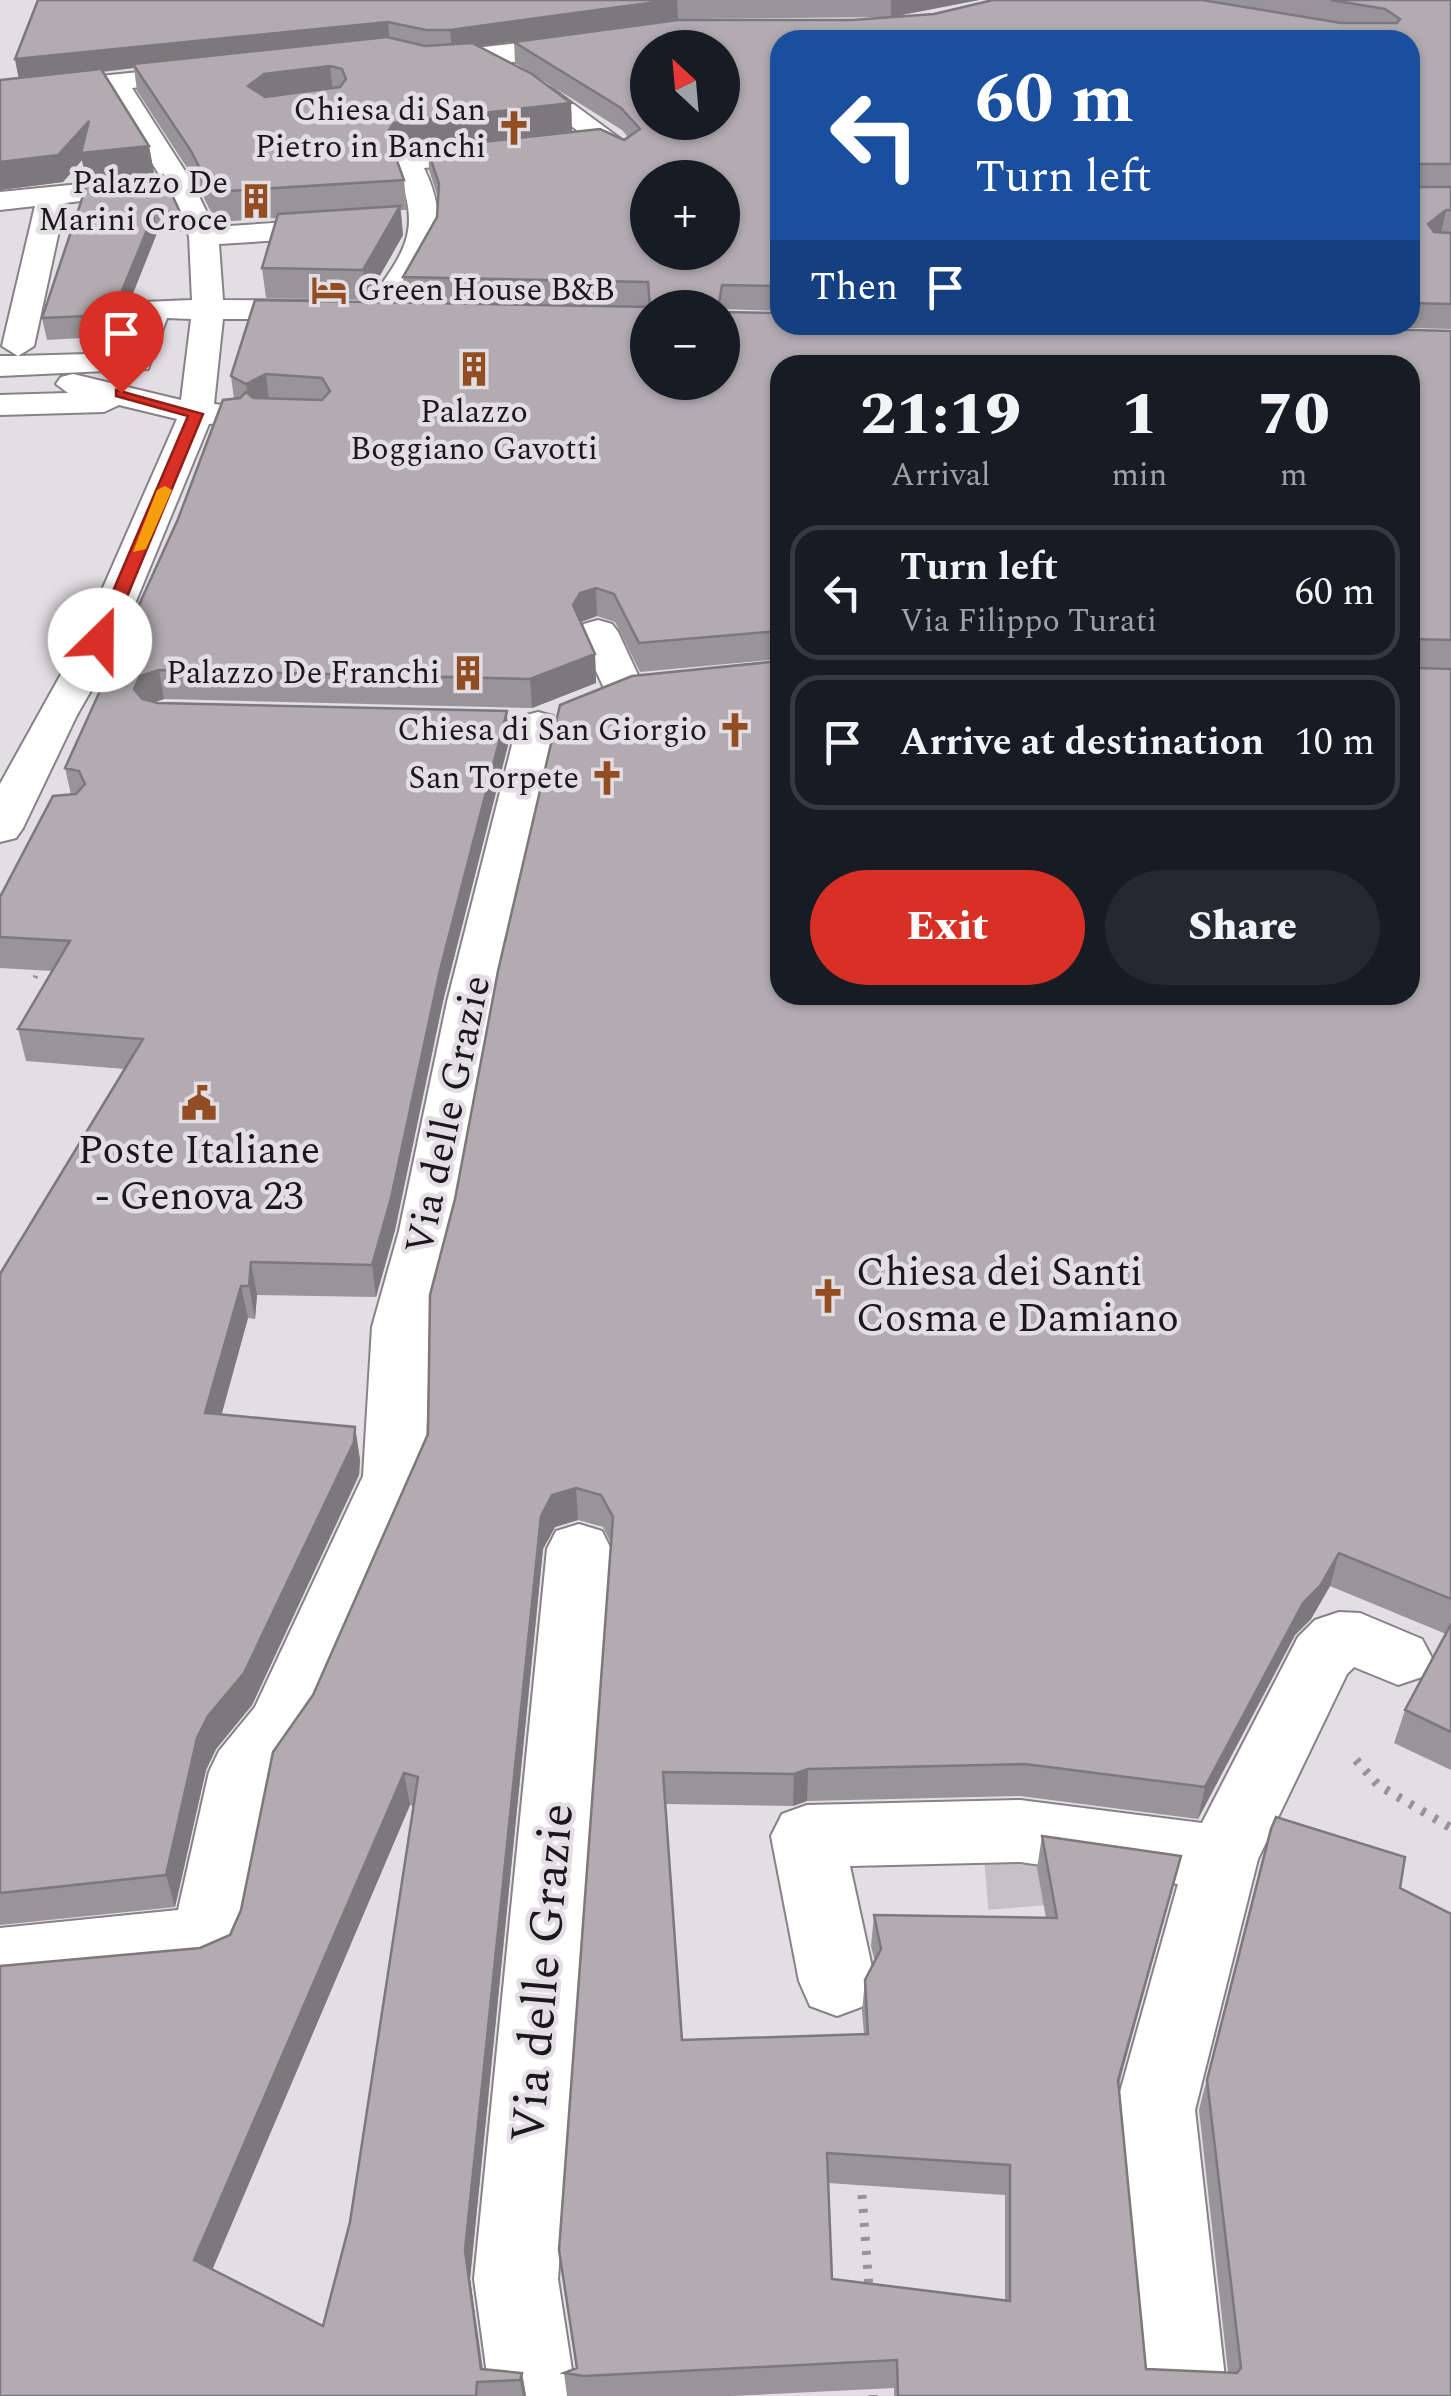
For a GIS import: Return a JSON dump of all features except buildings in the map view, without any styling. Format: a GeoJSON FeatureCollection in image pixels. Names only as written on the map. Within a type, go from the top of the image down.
{"type":"FeatureCollection","features":[{"type":"Feature","properties":{"kind":"street"},"geometry":{"type":"LineString","coordinates":[[390,53],[427,62],[608,39]]}},
{"type":"Feature","properties":{"kind":"street"},"geometry":{"type":"LineString","coordinates":[[486,57],[617,145],[559,146]]}},
{"type":"Feature","properties":{"kind":"street"},"geometry":{"type":"LineString","coordinates":[[0,94],[237,70]]}},
{"type":"Feature","properties":{"kind":"street"},"geometry":{"type":"LineString","coordinates":[[19,816],[56,715],[100,640],[213,414],[203,350],[208,309],[204,236],[178,182],[116,84]]}},
{"type":"Feature","properties":{"kind":"street"},"geometry":{"type":"LineString","coordinates":[[378,312],[408,267],[426,222],[424,204],[408,161],[524,150]]}},
{"type":"Feature","properties":{"kind":"street"},"geometry":{"type":"LineString","coordinates":[[0,201],[178,182]]}},
{"type":"Feature","properties":{"kind":"street"},"geometry":{"type":"LineString","coordinates":[[52,196],[9,356],[136,362],[154,309],[415,313]]}},
{"type":"Feature","properties":{"kind":"street"},"geometry":{"type":"LineString","coordinates":[[204,236],[426,222]]}},
{"type":"Feature","properties":{"kind":"street"},"geometry":{"type":"LineString","coordinates":[[0,385],[84,384],[213,414]]}},
{"type":"Feature","properties":{"kind":"street"},"geometry":{"type":"LineString","coordinates":[[0,405],[157,402]]}},
{"type":"Feature","properties":{"kind":"street","name":"Via delle Grazie"},"geometry":{"type":"LineString","coordinates":[[0,1962],[209,1941],[244,1772],[281,1726],[394,1476],[401,1327],[428,1230],[472,1002],[550,718],[643,687],[598,632]]}},
{"type":"Feature","properties":{"kind":"street"},"geometry":{"type":"LineString","coordinates":[[56,715],[108,715]]}},
{"type":"Feature","properties":{"kind":"street","name":"Via delle Grazie"},"geometry":{"type":"LineString","coordinates":[[534,2396],[516,2279],[579,1549]]}},
{"type":"Feature","properties":{"kind":"street"},"geometry":{"type":"LineString","coordinates":[[1184,2396],[1155,2110],[1222,1858],[1322,1656],[1339,1639],[1360,1640],[1398,1658]]}},
{"type":"Feature","properties":{"kind":"street"},"geometry":{"type":"LineString","coordinates":[[837,1981],[808,1836],[1020,1830],[1222,1858]]}},
{"type":"Feature","properties":{"kind":"path"},"geometry":{"type":"LineString","coordinates":[[860,2175],[870,2306]]}},
{"type":"Feature","properties":{"kind":"path"},"geometry":{"type":"LineString","coordinates":[[872,2360],[874,2396]]}},
{"type":"Feature","properties":{"kind":"tunnel"},"geometry":{"type":"LineString","coordinates":[[1020,1831],[1038,2051],[1171,2053]]}},
{"type":"Feature","properties":{"kind":"slow traffic"},"geometry":{"type":"LineString","coordinates":[[138,549],[165,490]]}},
{"type":"Feature","properties":{"kind":"place","name":"Chiesa di San Pietro in Banchi"},"geometry":{"type":"Point","coordinates":[514,128]}},
{"type":"Feature","properties":{"kind":"place","name":"Palazzo De Marini Croce"},"geometry":{"type":"Point","coordinates":[256,201]}},
{"type":"Feature","properties":{"kind":"place","name":"Green House B&B"},"geometry":{"type":"Point","coordinates":[329,290]}},
{"type":"Feature","properties":{"kind":"place","name":"Palazzo Boggiano Gavotti"},"geometry":{"type":"Point","coordinates":[474,369]}},
{"type":"Feature","properties":{"kind":"place","name":"Palazzo De Franchi"},"geometry":{"type":"Point","coordinates":[468,673]}},
{"type":"Feature","properties":{"kind":"place","name":"Chiesa di San Giorgio"},"geometry":{"type":"Point","coordinates":[735,730]}},
{"type":"Feature","properties":{"kind":"place","name":"San Torpete"},"geometry":{"type":"Point","coordinates":[607,778]}},
{"type":"Feature","properties":{"kind":"place","name":"Poste Italiane - Genova 23"},"geometry":{"type":"Point","coordinates":[199,1103]}},
{"type":"Feature","properties":{"kind":"place","name":"Chiesa dei Santi Cosma e Damiano"},"geometry":{"type":"Point","coordinates":[828,1296]}},
{"type":"Feature","properties":{"kind":"route"},"geometry":{"type":"LineString","coordinates":[[100,640],[196,414],[121,393]]}}]}
